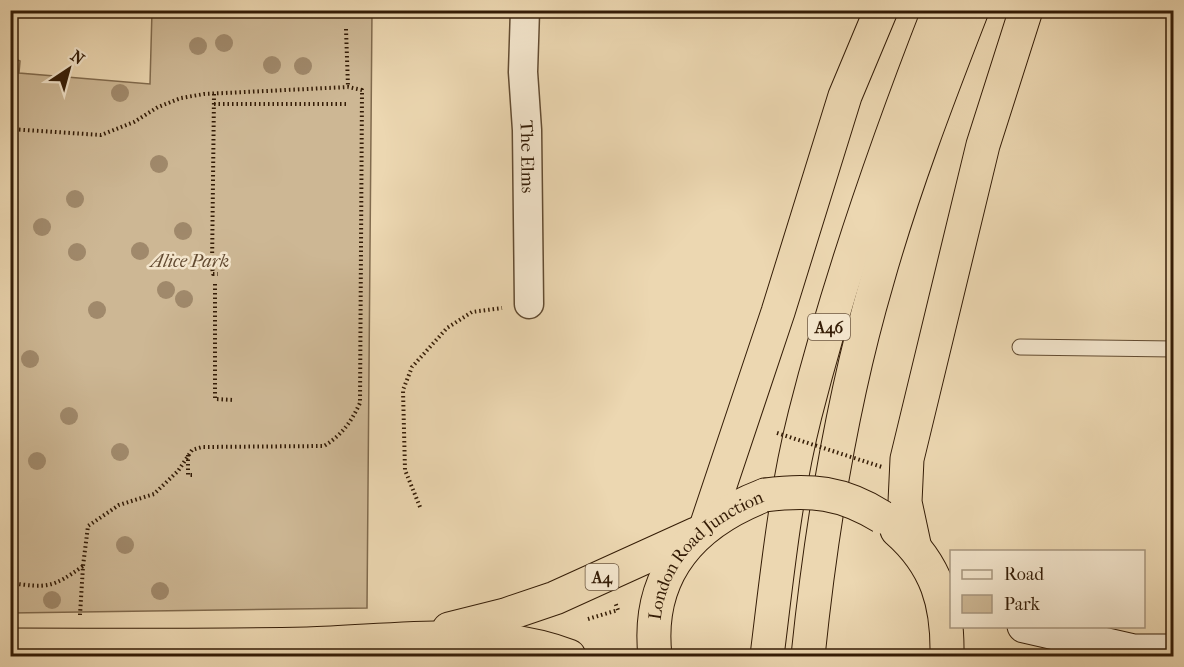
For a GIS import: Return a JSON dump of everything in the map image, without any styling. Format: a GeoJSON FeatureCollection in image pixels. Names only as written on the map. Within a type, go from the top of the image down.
{"type":"FeatureCollection","features":[{"type":"Feature","properties":{"kind":"highway"},"geometry":{"type":"LineString","coordinates":[[701,529],[741,426],[845,96],[881,10]]}},
{"type":"Feature","properties":{"kind":"highway","name":"A46"},"geometry":{"type":"LineString","coordinates":[[766,657],[779,555],[805,417],[845,271],[939,10]]}},
{"type":"Feature","properties":{"kind":"highway","name":"A46"},"geometry":{"type":"LineString","coordinates":[[808,657],[817,563],[841,428],[876,283],[902,198],[972,10]]}},
{"type":"Feature","properties":{"kind":"highway"},"geometry":{"type":"LineString","coordinates":[[919,551],[905,502],[907,459],[984,145],[1026,10]]}},
{"type":"Feature","properties":{"kind":"highway","name":"London Road Junction"},"geometry":{"type":"LineString","coordinates":[[655,657],[655,611],[664,583],[678,557],[701,529],[734,507],[765,495],[798,491],[831,494],[862,504],[882,517],[919,551],[940,590],[947,624],[946,657]]}},
{"type":"Feature","properties":{"kind":"highway","name":"A4"},"geometry":{"type":"LineString","coordinates":[[419,638],[505,615],[555,598],[701,529]]}},
{"type":"Feature","properties":{"kind":"highway","name":"A4"},"geometry":{"type":"LineString","coordinates":[[10,645],[80,645],[202,652],[451,637],[508,643],[569,657]]}},
{"type":"Feature","properties":{"kind":"street","name":"The Elms"},"geometry":{"type":"LineString","coordinates":[[525,10],[523,72],[527,130],[530,304]]}},
{"type":"Feature","properties":{"kind":"street"},"geometry":{"type":"LineString","coordinates":[[919,551],[950,580]]}},
{"type":"Feature","properties":{"kind":"street"},"geometry":{"type":"LineString","coordinates":[[1029,628],[1134,651]]}},
{"type":"Feature","properties":{"kind":"street"},"geometry":{"type":"LineString","coordinates":[[1096,657],[1134,651],[1173,651]]}},
{"type":"Feature","properties":{"kind":"lane"},"geometry":{"type":"LineString","coordinates":[[1020,347],[1173,349]]}},
{"type":"Feature","properties":{"kind":"path"},"geometry":{"type":"LineString","coordinates":[[346,29],[348,87]]}},
{"type":"Feature","properties":{"kind":"path"},"geometry":{"type":"LineString","coordinates":[[10,129],[101,135],[181,98],[214,94],[348,87],[362,90],[360,403],[339,437],[324,446],[202,447],[189,454],[178,471],[154,494],[119,505],[88,526],[83,566],[80,645]]}},
{"type":"Feature","properties":{"kind":"path"},"geometry":{"type":"LineString","coordinates":[[214,94],[216,237],[213,274],[218,274]]}},
{"type":"Feature","properties":{"kind":"path"},"geometry":{"type":"LineString","coordinates":[[214,104],[348,104]]}},
{"type":"Feature","properties":{"kind":"path"},"geometry":{"type":"LineString","coordinates":[[215,284],[215,399],[233,400]]}},
{"type":"Feature","properties":{"kind":"path"},"geometry":{"type":"LineString","coordinates":[[420,507],[405,470],[403,390],[412,367],[447,328],[472,312],[530,304]]}},
{"type":"Feature","properties":{"kind":"path"},"geometry":{"type":"LineString","coordinates":[[741,426],[777,433],[882,467]]}},
{"type":"Feature","properties":{"kind":"path"},"geometry":{"type":"LineString","coordinates":[[189,454],[188,475],[193,475]]}},
{"type":"Feature","properties":{"kind":"path"},"geometry":{"type":"LineString","coordinates":[[10,583],[44,588],[62,581],[83,566]]}},
{"type":"Feature","properties":{"kind":"green space","name":"Alice Park"},"geometry":{"type":"Polygon","coordinates":[[[152,11],[372,11],[367,608],[11,613],[11,57],[20,61],[19,73],[150,84],[152,11]]]}}]}
